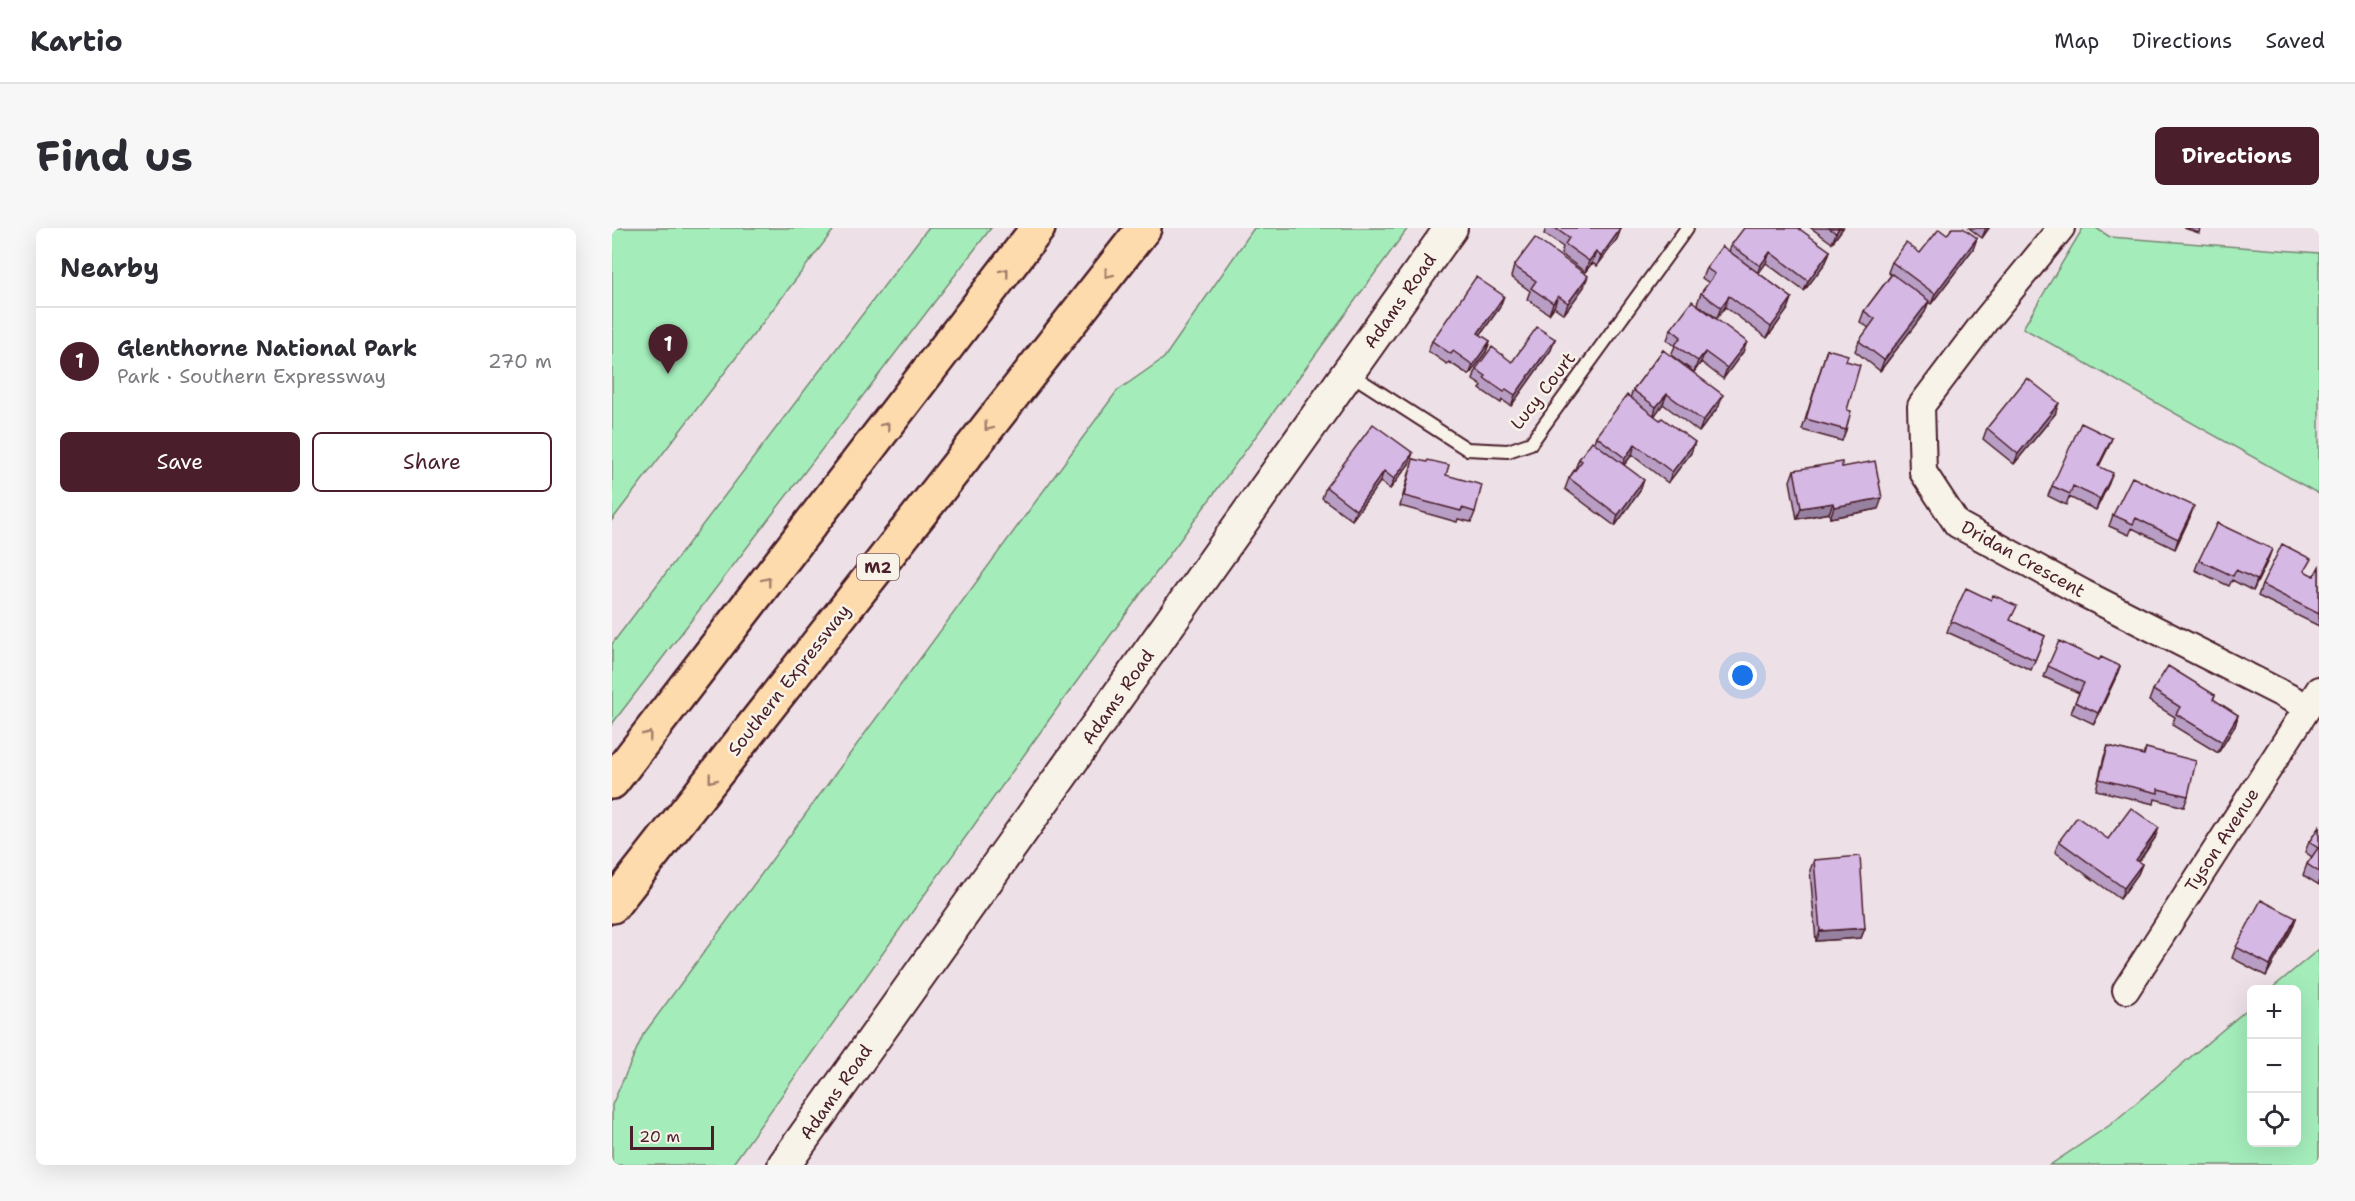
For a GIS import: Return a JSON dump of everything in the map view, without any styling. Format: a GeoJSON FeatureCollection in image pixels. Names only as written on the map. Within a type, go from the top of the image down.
{"type":"FeatureCollection","features":[{"type":"Feature","properties":{"kind":"highway"},"geometry":{"type":"LineString","coordinates":[[612,782],[1038,228]]}},
{"type":"Feature","properties":{"kind":"highway","name":"Southern Expressway"},"geometry":{"type":"LineString","coordinates":[[612,906],[1144,228]]}},
{"type":"Feature","properties":{"kind":"street","name":"Adams Road"},"geometry":{"type":"LineString","coordinates":[[784,1165],[1451,228]]}},
{"type":"Feature","properties":{"kind":"street","name":"Dridan Crescent"},"geometry":{"type":"LineString","coordinates":[[2061,228],[1986,320],[1921,406],[1923,472],[1957,524],[2083,593],[2313,699]]}},
{"type":"Feature","properties":{"kind":"street","name":"Tyson Avenue"},"geometry":{"type":"LineString","coordinates":[[2126,990],[2313,699]]}},
{"type":"Feature","properties":{"kind":"lane","name":"Lucy Court"},"geometry":{"type":"LineString","coordinates":[[1348,373],[1467,449],[1508,451],[1530,443],[1687,228]]}},
{"type":"Feature","properties":{"kind":"green space"},"geometry":{"type":"Polygon","coordinates":[[[612,228],[835,228],[612,520],[612,228]]]}},
{"type":"Feature","properties":{"kind":"green space"},"geometry":{"type":"Polygon","coordinates":[[[928,228],[991,228],[612,724],[612,644],[928,228]]]}},
{"type":"Feature","properties":{"kind":"green space"},"geometry":{"type":"Polygon","coordinates":[[[1254,228],[1408,228],[1061,703],[732,1165],[612,1165],[612,1105],[643,1035],[1117,391],[1164,358],[1254,228]]]}},
{"type":"Feature","properties":{"kind":"green space"},"geometry":{"type":"Polygon","coordinates":[[[2083,228],[2096,228],[2110,237],[2319,253],[2319,494],[2023,328],[2083,228]]]}},
{"type":"Feature","properties":{"kind":"green space"},"geometry":{"type":"Polygon","coordinates":[[[2319,949],[2319,1165],[2050,1165],[2110,1125],[2247,1009],[2247,1147],[2301,1147],[2301,985],[2276,985],[2319,949]]]}},
{"type":"Feature","properties":{"kind":"building"},"geometry":{"type":"Polygon","coordinates":[[[1555,228],[1621,228],[1601,256],[1596,252],[1589,261],[1565,244],[1569,238],[1555,228]]]}},
{"type":"Feature","properties":{"kind":"building"},"geometry":{"type":"Polygon","coordinates":[[[1744,228],[1798,228],[1830,251],[1808,281],[1770,252],[1760,266],[1731,245],[1744,228]]]}},
{"type":"Feature","properties":{"kind":"building"},"geometry":{"type":"Polygon","coordinates":[[[1829,228],[1839,228],[1836,233],[1829,228]]]}},
{"type":"Feature","properties":{"kind":"building"},"geometry":{"type":"Polygon","coordinates":[[[1952,228],[1963,228],[1977,238],[1935,294],[1892,262],[1906,243],[1920,253],[1939,229],[1947,235],[1952,228]]]}},
{"type":"Feature","properties":{"kind":"building"},"geometry":{"type":"Polygon","coordinates":[[[1535,238],[1588,276],[1568,303],[1558,296],[1553,303],[1531,288],[1536,281],[1514,266],[1535,238]]]}},
{"type":"Feature","properties":{"kind":"building"},"geometry":{"type":"Polygon","coordinates":[[[1722,246],[1792,298],[1771,327],[1729,296],[1721,307],[1701,293],[1715,274],[1706,268],[1722,246]]]}},
{"type":"Feature","properties":{"kind":"building"},"geometry":{"type":"Polygon","coordinates":[[[1892,274],[1929,301],[1884,360],[1859,341],[1875,319],[1864,311],[1892,274]]]}},
{"type":"Feature","properties":{"kind":"building"},"geometry":{"type":"Polygon","coordinates":[[[1476,277],[1504,296],[1478,333],[1490,341],[1473,365],[1453,351],[1451,354],[1432,341],[1476,277]]]}},
{"type":"Feature","properties":{"kind":"building"},"geometry":{"type":"Polygon","coordinates":[[[1692,301],[1747,342],[1727,368],[1705,352],[1698,361],[1675,345],[1681,337],[1671,329],[1692,301]]]}},
{"type":"Feature","properties":{"kind":"building"},"geometry":{"type":"Polygon","coordinates":[[[1537,327],[1555,339],[1515,395],[1506,389],[1504,392],[1484,378],[1486,376],[1476,369],[1492,347],[1512,362],[1537,327]]]}},
{"type":"Feature","properties":{"kind":"building"},"geometry":{"type":"Polygon","coordinates":[[[1827,349],[1848,355],[1846,361],[1860,365],[1847,410],[1851,411],[1846,430],[1806,419],[1827,349]]]}},
{"type":"Feature","properties":{"kind":"building"},"geometry":{"type":"Polygon","coordinates":[[[1663,350],[1723,395],[1703,421],[1667,394],[1656,407],[1633,390],[1663,350]]]}},
{"type":"Feature","properties":{"kind":"building"},"geometry":{"type":"Polygon","coordinates":[[[2027,378],[2059,403],[2018,454],[1987,428],[2027,378]]]}},
{"type":"Feature","properties":{"kind":"building"},"geometry":{"type":"Polygon","coordinates":[[[1627,395],[1660,420],[1662,418],[1695,442],[1672,472],[1635,444],[1625,458],[1596,436],[1627,395]]]}},
{"type":"Feature","properties":{"kind":"building"},"geometry":{"type":"Polygon","coordinates":[[[2081,423],[2112,438],[2098,466],[2113,473],[2100,499],[2073,486],[2070,494],[2052,486],[2081,423]]]}},
{"type":"Feature","properties":{"kind":"building"},"geometry":{"type":"Polygon","coordinates":[[[1373,424],[1413,453],[1394,479],[1384,471],[1356,510],[1326,487],[1373,424]]]}},
{"type":"Feature","properties":{"kind":"building"},"geometry":{"type":"Polygon","coordinates":[[[1592,441],[1644,480],[1618,515],[1569,478],[1582,461],[1579,459],[1592,441]]]}},
{"type":"Feature","properties":{"kind":"building"},"geometry":{"type":"Polygon","coordinates":[[[1413,459],[1449,465],[1446,475],[1482,485],[1475,512],[1462,508],[1461,511],[1404,496],[1413,459]]]}},
{"type":"Feature","properties":{"kind":"building"},"geometry":{"type":"Polygon","coordinates":[[[1875,461],[1882,498],[1834,507],[1833,503],[1801,508],[1794,470],[1842,462],[1842,467],[1875,461]]]}},
{"type":"Feature","properties":{"kind":"building"},"geometry":{"type":"Polygon","coordinates":[[[2132,477],[2194,506],[2178,539],[2136,518],[2133,524],[2113,515],[2132,477]]]}},
{"type":"Feature","properties":{"kind":"building"},"geometry":{"type":"Polygon","coordinates":[[[2217,523],[2272,549],[2257,580],[2236,570],[2233,576],[2199,560],[2217,523]]]}},
{"type":"Feature","properties":{"kind":"building"},"geometry":{"type":"Polygon","coordinates":[[[2282,544],[2311,559],[2304,571],[2314,576],[2319,567],[2319,614],[2262,585],[2282,544]]]}},
{"type":"Feature","properties":{"kind":"building"},"geometry":{"type":"Polygon","coordinates":[[[1966,588],[1991,600],[1993,595],[2017,606],[2010,620],[2045,636],[2035,660],[1951,621],[1966,588]]]}},
{"type":"Feature","properties":{"kind":"building"},"geometry":{"type":"Polygon","coordinates":[[[2059,641],[2099,660],[2101,657],[2120,666],[2098,713],[2075,702],[2084,683],[2048,666],[2059,641]]]}},
{"type":"Feature","properties":{"kind":"building"},"geometry":{"type":"Polygon","coordinates":[[[2168,666],[2215,695],[2213,699],[2238,715],[2222,742],[2176,714],[2180,707],[2153,690],[2168,666]]]}},
{"type":"Feature","properties":{"kind":"building"},"geometry":{"type":"Polygon","coordinates":[[[2108,746],[2144,755],[2146,748],[2196,761],[2188,796],[2158,789],[2158,793],[2099,779],[2108,746]]]}},
{"type":"Feature","properties":{"kind":"building"},"geometry":{"type":"Polygon","coordinates":[[[2131,808],[2159,828],[2136,860],[2142,864],[2124,888],[2059,841],[2077,817],[2108,839],[2131,808]]]}},
{"type":"Feature","properties":{"kind":"building"},"geometry":{"type":"Polygon","coordinates":[[[2319,827],[2319,872],[2307,864],[2318,848],[2309,842],[2319,827]]]}},
{"type":"Feature","properties":{"kind":"building"},"geometry":{"type":"Polygon","coordinates":[[[1860,856],[1865,928],[1820,931],[1814,860],[1860,856]]]}},
{"type":"Feature","properties":{"kind":"building"},"geometry":{"type":"Polygon","coordinates":[[[2261,900],[2296,918],[2270,965],[2236,947],[2261,900]]]}},
{"type":"Feature","properties":{"kind":"place","name":"Glenthorne National Park"},"geometry":{"type":"Point","coordinates":[668,374]}}]}
